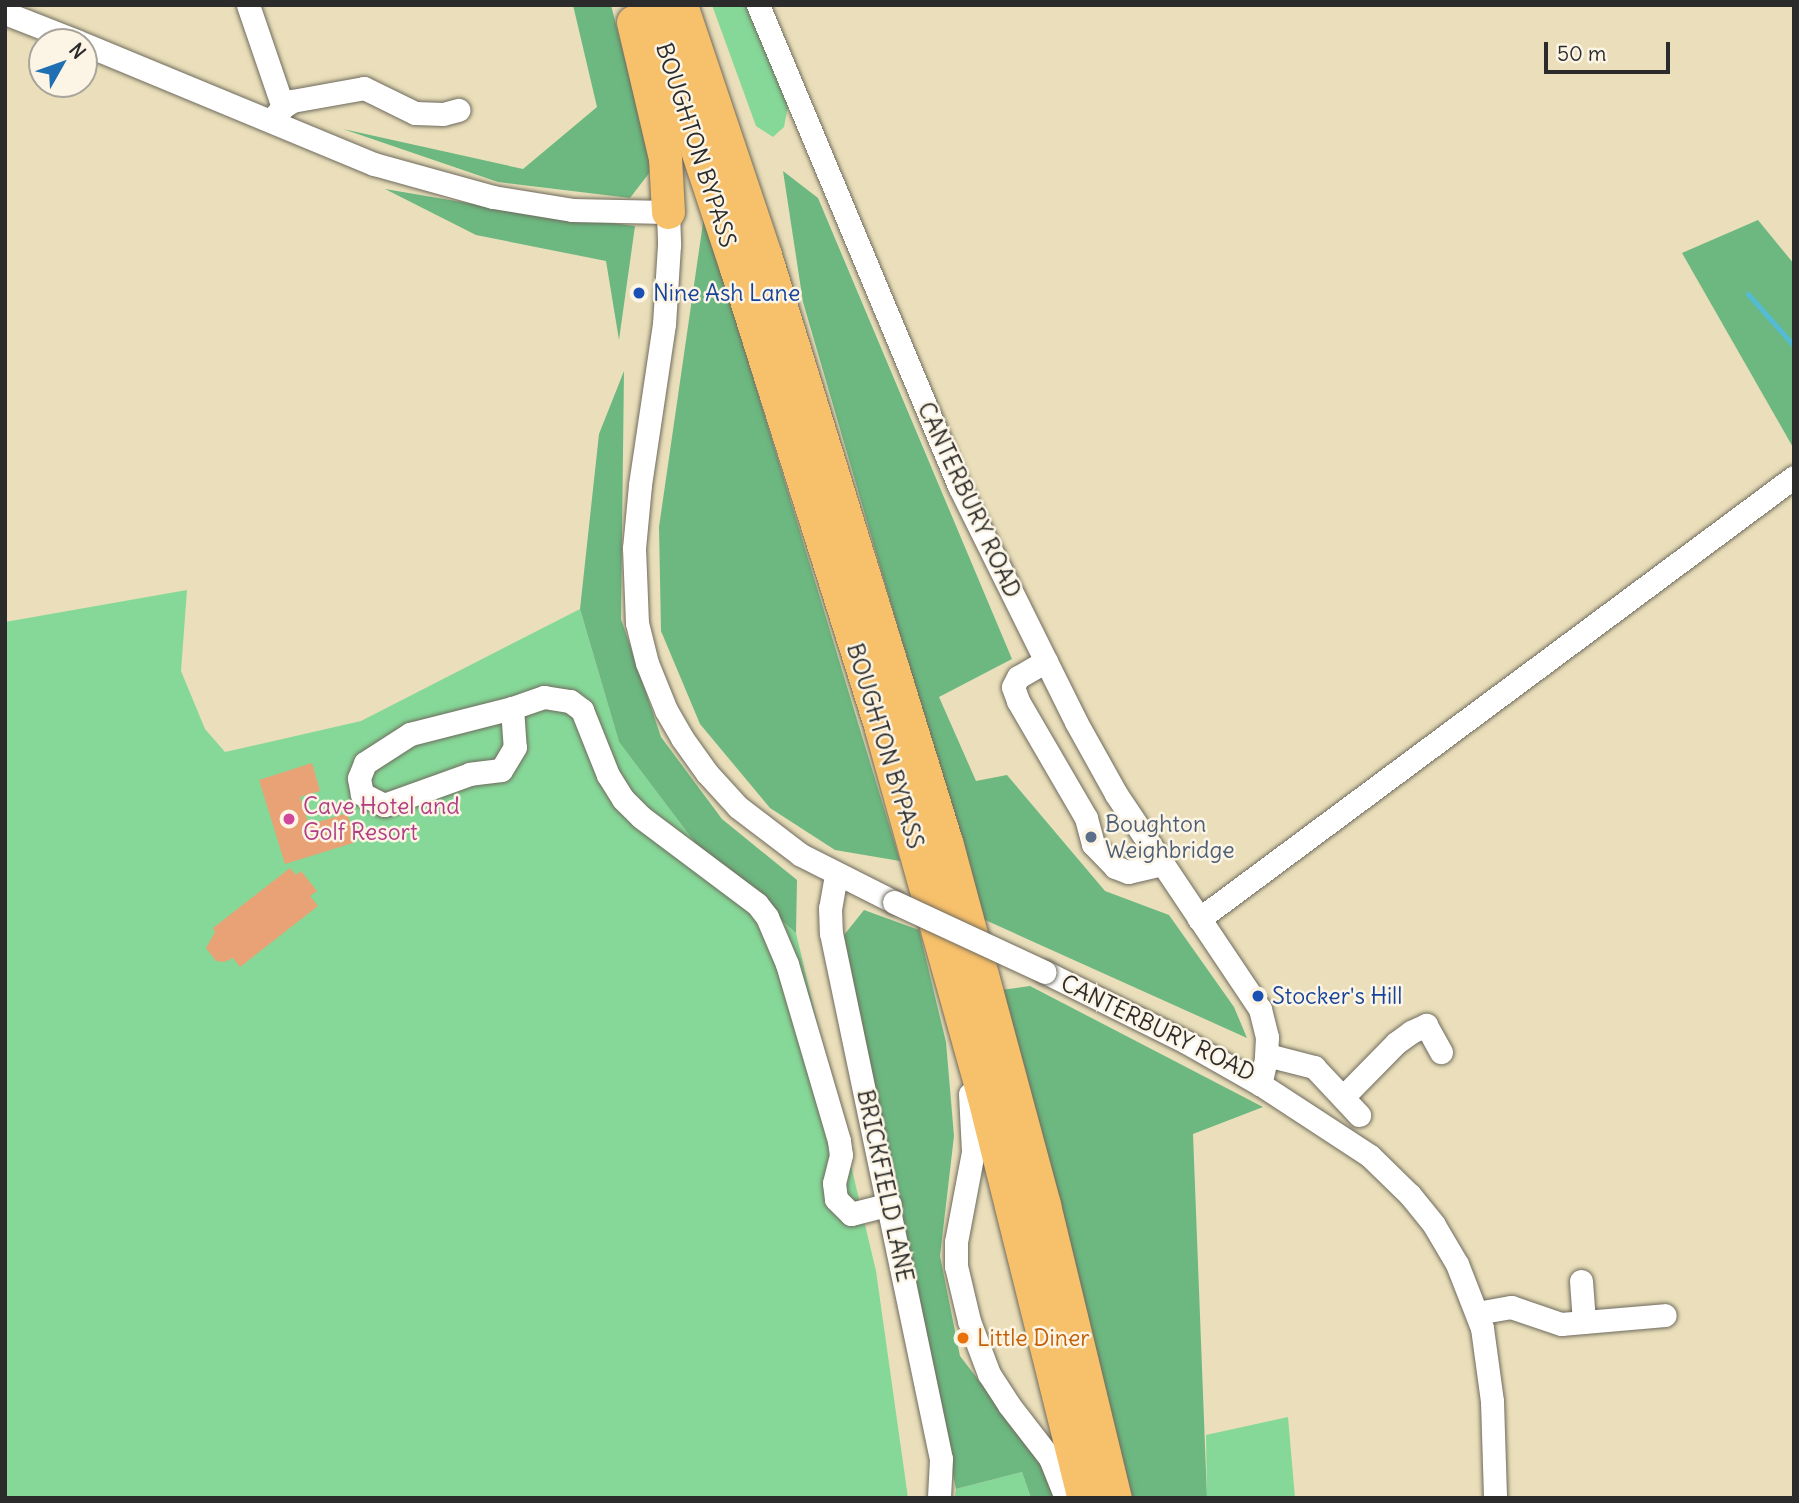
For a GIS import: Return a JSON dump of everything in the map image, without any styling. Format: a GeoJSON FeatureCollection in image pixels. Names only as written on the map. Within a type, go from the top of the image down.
{"type":"FeatureCollection","features":[{"type":"Feature","properties":{"kind":"highway"},"geometry":{"type":"LineString","coordinates":[[628,5],[664,158],[668,212]]}},
{"type":"Feature","properties":{"kind":"highway","name":"BOUGHTON BYPASS"},"geometry":{"type":"LineString","coordinates":[[649,5],[837,586],[954,986],[1037,1301],[1084,1498]]}},
{"type":"Feature","properties":{"kind":"highway","name":"BOUGHTON BYPASS"},"geometry":{"type":"LineString","coordinates":[[681,5],[765,255],[939,819],[1044,1205],[1115,1498]]}},
{"type":"Feature","properties":{"kind":"street"},"geometry":{"type":"LineString","coordinates":[[248,5],[276,115]]}},
{"type":"Feature","properties":{"kind":"street","name":"CANTERBURY ROAD"},"geometry":{"type":"LineString","coordinates":[[668,212],[664,324],[640,485],[634,548],[638,623],[648,663],[671,719],[721,789],[781,843],[836,875],[1164,1030],[1260,1084],[1267,1055],[1266,1027],[1260,1009],[1116,793],[1046,661],[959,486],[758,5]]}},
{"type":"Feature","properties":{"kind":"street"},"geometry":{"type":"LineString","coordinates":[[5,13],[44,28]]}},
{"type":"Feature","properties":{"kind":"street"},"geometry":{"type":"LineString","coordinates":[[98,49],[276,115],[374,164],[493,197],[572,210],[668,212]]}},
{"type":"Feature","properties":{"kind":"street"},"geometry":{"type":"LineString","coordinates":[[276,115],[292,101],[364,88],[415,113],[443,114],[458,110]]}},
{"type":"Feature","properties":{"kind":"street"},"geometry":{"type":"LineString","coordinates":[[1199,919],[1794,477]]}},
{"type":"Feature","properties":{"kind":"street"},"geometry":{"type":"LineString","coordinates":[[1046,661],[1018,677],[1013,687],[1018,701],[1086,818],[1093,844],[1115,867],[1128,872],[1163,864]]}},
{"type":"Feature","properties":{"kind":"street"},"geometry":{"type":"LineString","coordinates":[[513,708],[515,747],[501,770],[470,774],[384,805],[362,794],[359,778],[365,763],[410,734],[513,708],[544,697],[569,701],[582,710],[608,775],[623,799],[641,817],[757,904],[767,917],[787,964],[839,1141],[841,1154],[834,1183],[836,1199],[851,1214],[890,1204]]}},
{"type":"Feature","properties":{"kind":"street","name":"BRICKFIELD LANE"},"geometry":{"type":"LineString","coordinates":[[836,875],[830,908],[831,933],[890,1204],[941,1459],[939,1498]]}},
{"type":"Feature","properties":{"kind":"street"},"geometry":{"type":"LineString","coordinates":[[954,986],[974,1131],[971,1171],[956,1242],[956,1266],[981,1358],[1009,1405],[1050,1458],[1066,1498]]}},
{"type":"Feature","properties":{"kind":"street"},"geometry":{"type":"LineString","coordinates":[[1343,1097],[1396,1043],[1426,1025],[1441,1052]]}},
{"type":"Feature","properties":{"kind":"street"},"geometry":{"type":"LineString","coordinates":[[1267,1055],[1310,1065],[1359,1115]]}},
{"type":"Feature","properties":{"kind":"street"},"geometry":{"type":"LineString","coordinates":[[1260,1084],[1357,1146],[1395,1178],[1442,1237],[1457,1264],[1477,1313],[1489,1362],[1494,1486]]}},
{"type":"Feature","properties":{"kind":"street"},"geometry":{"type":"LineString","coordinates":[[1581,1281],[1584,1322]]}},
{"type":"Feature","properties":{"kind":"street"},"geometry":{"type":"LineString","coordinates":[[1477,1313],[1511,1307],[1530,1311],[1561,1324],[1665,1315]]}},
{"type":"Feature","properties":{"kind":"green space"},"geometry":{"type":"Polygon","coordinates":[[[573,5],[611,5],[653,168],[630,198],[498,182],[343,129],[523,169],[597,107],[573,5]]]}},
{"type":"Feature","properties":{"kind":"green space"},"geometry":{"type":"Polygon","coordinates":[[[712,5],[748,5],[788,106],[784,127],[773,137],[756,126],[712,5]]]}},
{"type":"Feature","properties":{"kind":"green space"},"geometry":{"type":"Polygon","coordinates":[[[783,171],[818,198],[1012,659],[939,697],[976,781],[1007,775],[1105,891],[1169,915],[1234,1007],[1247,1038],[983,919],[803,302],[783,171]]]}},
{"type":"Feature","properties":{"kind":"green space"},"geometry":{"type":"Polygon","coordinates":[[[385,189],[497,208],[635,226],[619,340],[606,261],[476,235],[385,189]]]}},
{"type":"Feature","properties":{"kind":"green space"},"geometry":{"type":"Polygon","coordinates":[[[704,216],[900,861],[835,850],[770,808],[700,724],[661,631],[659,527],[704,216]]]}},
{"type":"Feature","properties":{"kind":"green space"},"geometry":{"type":"Polygon","coordinates":[[[1758,220],[1794,264],[1794,449],[1682,253],[1758,220]]]}},
{"type":"Feature","properties":{"kind":"green space"},"geometry":{"type":"Polygon","coordinates":[[[624,371],[621,619],[661,737],[722,819],[797,880],[796,933],[696,844],[619,742],[580,609],[599,434],[624,371]]]}},
{"type":"Feature","properties":{"kind":"green space"},"geometry":{"type":"Polygon","coordinates":[[[187,590],[181,671],[205,729],[225,752],[361,721],[580,609],[619,742],[696,844],[796,933],[876,1271],[908,1498],[5,1498],[5,622],[187,590]]]}},
{"type":"Feature","properties":{"kind":"green space"},"geometry":{"type":"Polygon","coordinates":[[[864,910],[919,930],[946,1042],[954,1136],[940,1256],[960,1356],[1049,1472],[1058,1498],[1031,1498],[1022,1472],[956,1489],[844,935],[864,910]]]}},
{"type":"Feature","properties":{"kind":"green space"},"geometry":{"type":"Polygon","coordinates":[[[1030,986],[1263,1107],[1193,1134],[1207,1498],[1128,1498],[1001,990],[1030,986]]]}},
{"type":"Feature","properties":{"kind":"green space"},"geometry":{"type":"Polygon","coordinates":[[[1288,1417],[1295,1498],[1207,1498],[1206,1435],[1288,1417]]]}},
{"type":"Feature","properties":{"kind":"green space"},"geometry":{"type":"Polygon","coordinates":[[[1022,1472],[1031,1498],[955,1498],[956,1489],[1022,1472]]]}},
{"type":"Feature","properties":{"kind":"building","name":"Cave Hotel and Golf Resort"},"geometry":{"type":"Polygon","coordinates":[[[312,763],[320,791],[300,797],[309,825],[347,813],[356,842],[285,864],[259,780],[312,763]]]}},
{"type":"Feature","properties":{"kind":"building"},"geometry":{"type":"Polygon","coordinates":[[[290,868],[296,875],[301,871],[317,891],[310,896],[318,906],[240,967],[233,958],[224,962],[216,961],[206,948],[215,932],[213,928],[290,868]]]}},
{"type":"Feature","properties":{"kind":"waterway"},"geometry":{"type":"LineString","coordinates":[[1748,294],[1794,346]]}},
{"type":"Feature","properties":{"kind":"place","name":"Nine Ash Lane"},"geometry":{"type":"Point","coordinates":[639,293]}},
{"type":"Feature","properties":{"kind":"place","name":"Cave Hotel and Golf Resort"},"geometry":{"type":"Point","coordinates":[289,819]}},
{"type":"Feature","properties":{"kind":"place","name":"Boughton Weighbridge"},"geometry":{"type":"Point","coordinates":[1091,837]}},
{"type":"Feature","properties":{"kind":"place","name":"Stocker's Hill"},"geometry":{"type":"Point","coordinates":[1258,996]}},
{"type":"Feature","properties":{"kind":"place","name":"Little Diner"},"geometry":{"type":"Point","coordinates":[963,1338]}}]}
